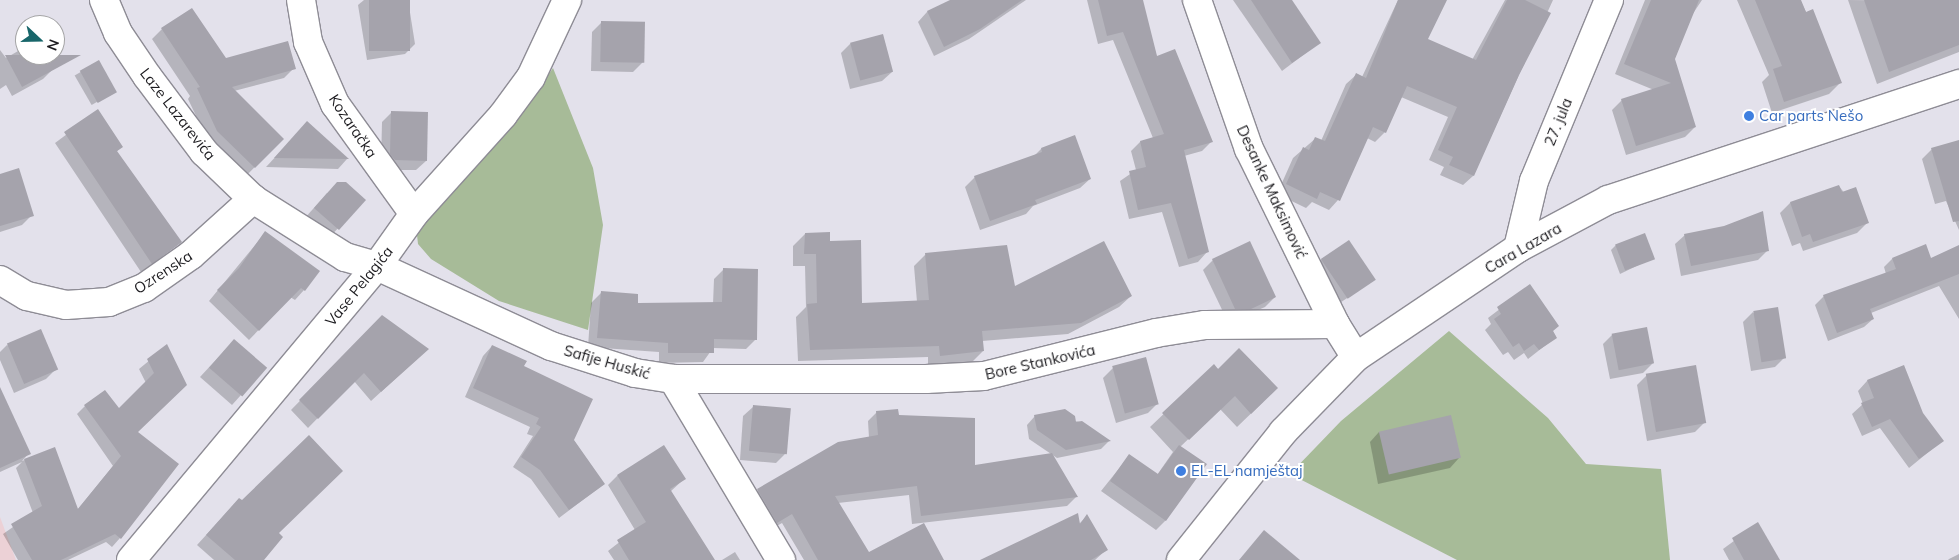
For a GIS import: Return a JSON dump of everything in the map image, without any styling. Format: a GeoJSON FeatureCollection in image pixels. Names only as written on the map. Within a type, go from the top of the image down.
{"type":"FeatureCollection","features":[{"type":"Feature","properties":{"kind":"street","name":"Laze Lazarevića"},"geometry":{"type":"LineString","coordinates":[[104,0],[118,33],[204,152],[253,199],[345,256],[377,266]]}},
{"type":"Feature","properties":{"kind":"street","name":"Kozaračka"},"geometry":{"type":"LineString","coordinates":[[301,0],[308,42],[335,104],[414,214]]}},
{"type":"Feature","properties":{"kind":"street","name":"Vase Pelagića"},"geometry":{"type":"LineString","coordinates":[[131,560],[377,266],[414,214],[503,114],[531,77],[568,0]]}},
{"type":"Feature","properties":{"kind":"street","name":"Desanke Maksimović"},"geometry":{"type":"LineString","coordinates":[[1197,0],[1249,149],[1335,324]]}},
{"type":"Feature","properties":{"kind":"street","name":"27. jula"},"geometry":{"type":"LineString","coordinates":[[1518,248],[1534,181],[1609,0]]}},
{"type":"Feature","properties":{"kind":"street","name":"Cara Lazara"},"geometry":{"type":"LineString","coordinates":[[1181,560],[1283,432],[1356,357],[1518,248],[1608,200],[1959,84]]}},
{"type":"Feature","properties":{"kind":"street","name":"Ozrenska"},"geometry":{"type":"LineString","coordinates":[[0,280],[27,296],[66,305],[109,302],[144,288],[191,255],[253,199]]}},
{"type":"Feature","properties":{"kind":"street","name":"Safije Huskić"},"geometry":{"type":"LineString","coordinates":[[377,266],[551,346],[635,373],[673,379]]}},
{"type":"Feature","properties":{"kind":"street"},"geometry":{"type":"LineString","coordinates":[[1335,324],[1356,357]]}},
{"type":"Feature","properties":{"kind":"street","name":"Bore Stankovića"},"geometry":{"type":"LineString","coordinates":[[673,379],[984,376],[1156,333],[1205,325],[1335,324]]}},
{"type":"Feature","properties":{"kind":"street"},"geometry":{"type":"LineString","coordinates":[[673,379],[781,560]]}},
{"type":"Feature","properties":{"kind":"shaded area"},"geometry":{"type":"Polygon","coordinates":[[[0,517],[16,560],[0,560],[0,517]]]}},
{"type":"Feature","properties":{"kind":"green space"},"geometry":{"type":"Polygon","coordinates":[[[553,68],[593,168],[603,225],[588,330],[499,301],[431,259],[418,244],[417,235],[424,222],[529,103],[553,68]]]}},
{"type":"Feature","properties":{"kind":"green space"},"geometry":{"type":"Polygon","coordinates":[[[1449,331],[1548,418],[1586,464],[1661,469],[1670,560],[1457,560],[1290,474],[1341,421],[1449,331]]]}},
{"type":"Feature","properties":{"kind":"building"},"geometry":{"type":"Polygon","coordinates":[[[369,0],[410,0],[410,51],[369,51],[369,0]]]}},
{"type":"Feature","properties":{"kind":"building"},"geometry":{"type":"Polygon","coordinates":[[[950,0],[1022,0],[980,29],[944,47],[927,11],[950,0]]]}},
{"type":"Feature","properties":{"kind":"building"},"geometry":{"type":"Polygon","coordinates":[[[1098,0],[1143,0],[1157,56],[1175,49],[1213,142],[1184,150],[1209,252],[1188,259],[1171,203],[1138,210],[1129,171],[1146,167],[1140,141],[1164,134],[1123,32],[1107,36],[1098,0]]]}},
{"type":"Feature","properties":{"kind":"building"},"geometry":{"type":"Polygon","coordinates":[[[1251,0],[1292,0],[1321,43],[1292,63],[1251,0]]]}},
{"type":"Feature","properties":{"kind":"building"},"geometry":{"type":"Polygon","coordinates":[[[1398,0],[1447,0],[1428,39],[1476,60],[1507,0],[1525,0],[1551,13],[1519,75],[1474,176],[1449,165],[1453,157],[1438,150],[1457,107],[1407,86],[1386,133],[1373,127],[1340,201],[1320,192],[1317,199],[1286,184],[1303,147],[1309,150],[1315,137],[1325,141],[1356,73],[1366,78],[1398,0]]]}},
{"type":"Feature","properties":{"kind":"building"},"geometry":{"type":"Polygon","coordinates":[[[1651,0],[1699,0],[1675,59],[1696,127],[1636,146],[1621,99],[1671,83],[1624,64],[1651,0]]]}},
{"type":"Feature","properties":{"kind":"building"},"geometry":{"type":"Polygon","coordinates":[[[1755,0],[1801,0],[1806,12],[1813,9],[1842,83],[1784,102],[1773,69],[1782,66],[1755,0]]]}},
{"type":"Feature","properties":{"kind":"building"},"geometry":{"type":"Polygon","coordinates":[[[1864,0],[1959,0],[1959,45],[1889,72],[1864,0]]]}},
{"type":"Feature","properties":{"kind":"building"},"geometry":{"type":"Polygon","coordinates":[[[192,8],[226,58],[288,41],[296,69],[232,87],[284,139],[255,168],[217,131],[197,88],[200,87],[161,28],[192,8]]]}},
{"type":"Feature","properties":{"kind":"building"},"geometry":{"type":"Polygon","coordinates":[[[601,21],[645,22],[644,63],[600,62],[601,21]]]}},
{"type":"Feature","properties":{"kind":"building"},"geometry":{"type":"Polygon","coordinates":[[[883,34],[893,72],[860,80],[850,43],[883,34]]]}},
{"type":"Feature","properties":{"kind":"building"},"geometry":{"type":"Polygon","coordinates":[[[5,55],[15,55],[15,65],[63,65],[22,87],[5,55]]]}},
{"type":"Feature","properties":{"kind":"building"},"geometry":{"type":"Polygon","coordinates":[[[65,55],[81,55],[65,64],[65,55]]]}},
{"type":"Feature","properties":{"kind":"building"},"geometry":{"type":"Polygon","coordinates":[[[99,60],[117,92],[98,103],[80,71],[99,60]]]}},
{"type":"Feature","properties":{"kind":"building"},"geometry":{"type":"Polygon","coordinates":[[[98,109],[123,147],[117,151],[182,242],[152,264],[64,132],[98,109]]]}},
{"type":"Feature","properties":{"kind":"building"},"geometry":{"type":"Polygon","coordinates":[[[391,111],[428,112],[427,161],[395,160],[390,154],[391,111]]]}},
{"type":"Feature","properties":{"kind":"building"},"geometry":{"type":"Polygon","coordinates":[[[307,121],[349,159],[274,158],[307,121]]]}},
{"type":"Feature","properties":{"kind":"building"},"geometry":{"type":"Polygon","coordinates":[[[1075,135],[1091,179],[1035,200],[1037,204],[990,221],[974,176],[1042,152],[1041,148],[1075,135]]]}},
{"type":"Feature","properties":{"kind":"building"},"geometry":{"type":"Polygon","coordinates":[[[1959,140],[1959,221],[1953,222],[1931,148],[1959,140]]]}},
{"type":"Feature","properties":{"kind":"building"},"geometry":{"type":"Polygon","coordinates":[[[19,168],[34,216],[0,226],[0,174],[19,168]]]}},
{"type":"Feature","properties":{"kind":"building"},"geometry":{"type":"Polygon","coordinates":[[[337,182],[346,182],[366,200],[339,230],[314,208],[337,182]]]}},
{"type":"Feature","properties":{"kind":"building"},"geometry":{"type":"Polygon","coordinates":[[[1839,185],[1842,192],[1856,187],[1869,223],[1813,242],[1810,234],[1802,237],[1790,202],[1839,185]]]}},
{"type":"Feature","properties":{"kind":"building"},"geometry":{"type":"Polygon","coordinates":[[[1763,211],[1769,251],[1691,266],[1684,234],[1724,226],[1763,211]]]}},
{"type":"Feature","properties":{"kind":"building"},"geometry":{"type":"Polygon","coordinates":[[[265,231],[320,271],[305,291],[301,288],[259,331],[217,290],[239,268],[265,231]]]}},
{"type":"Feature","properties":{"kind":"building"},"geometry":{"type":"Polygon","coordinates":[[[830,232],[830,241],[861,240],[862,303],[929,300],[925,253],[1007,245],[1015,286],[1104,241],[1132,296],[1081,323],[982,331],[984,351],[940,356],[939,346],[810,350],[807,304],[817,303],[816,254],[804,254],[805,233],[830,232]]]}},
{"type":"Feature","properties":{"kind":"building"},"geometry":{"type":"Polygon","coordinates":[[[1645,233],[1655,259],[1625,271],[1615,244],[1645,233]]]}},
{"type":"Feature","properties":{"kind":"building"},"geometry":{"type":"Polygon","coordinates":[[[1349,240],[1376,280],[1348,299],[1321,259],[1349,240]]]}},
{"type":"Feature","properties":{"kind":"building"},"geometry":{"type":"Polygon","coordinates":[[[1250,241],[1276,297],[1251,309],[1235,309],[1212,259],[1250,241]]]}},
{"type":"Feature","properties":{"kind":"building"},"geometry":{"type":"Polygon","coordinates":[[[1926,244],[1931,258],[1959,245],[1959,274],[1870,309],[1874,319],[1837,333],[1823,295],[1896,269],[1892,258],[1926,244]]]}},
{"type":"Feature","properties":{"kind":"building"},"geometry":{"type":"Polygon","coordinates":[[[723,268],[758,269],[757,340],[714,339],[714,353],[668,353],[668,343],[597,338],[601,291],[638,294],[638,303],[722,302],[723,268]]]}},
{"type":"Feature","properties":{"kind":"building"},"geometry":{"type":"Polygon","coordinates":[[[1530,284],[1559,326],[1553,331],[1557,338],[1539,350],[1534,344],[1524,351],[1519,343],[1513,347],[1494,319],[1501,314],[1497,307],[1530,284]]]}},
{"type":"Feature","properties":{"kind":"building"},"geometry":{"type":"Polygon","coordinates":[[[1778,307],[1786,358],[1761,362],[1753,311],[1778,307]]]}},
{"type":"Feature","properties":{"kind":"building"},"geometry":{"type":"Polygon","coordinates":[[[382,315],[429,349],[381,392],[364,373],[318,419],[299,400],[382,315]]]}},
{"type":"Feature","properties":{"kind":"building"},"geometry":{"type":"Polygon","coordinates":[[[1647,327],[1654,363],[1619,370],[1612,334],[1647,327]]]}},
{"type":"Feature","properties":{"kind":"building"},"geometry":{"type":"Polygon","coordinates":[[[41,329],[58,370],[24,384],[7,343],[41,329]]]}},
{"type":"Feature","properties":{"kind":"building"},"geometry":{"type":"Polygon","coordinates":[[[234,339],[267,368],[242,397],[209,368],[234,339]]]}},
{"type":"Feature","properties":{"kind":"building"},"geometry":{"type":"Polygon","coordinates":[[[167,344],[187,385],[138,432],[179,464],[121,539],[115,534],[61,560],[32,560],[11,524],[42,506],[24,459],[55,447],[78,509],[121,456],[84,405],[105,390],[119,408],[154,373],[147,359],[167,344]]]}},
{"type":"Feature","properties":{"kind":"building"},"geometry":{"type":"Polygon","coordinates":[[[492,345],[527,361],[524,366],[593,399],[574,440],[605,484],[569,510],[540,470],[521,457],[541,427],[536,424],[539,418],[473,388],[492,345]]]}},
{"type":"Feature","properties":{"kind":"building"},"geometry":{"type":"Polygon","coordinates":[[[1239,348],[1278,388],[1251,414],[1235,396],[1189,440],[1162,413],[1214,364],[1218,369],[1239,348]]]}},
{"type":"Feature","properties":{"kind":"building"},"geometry":{"type":"Polygon","coordinates":[[[1146,357],[1159,404],[1125,413],[1112,366],[1146,357]]]}},
{"type":"Feature","properties":{"kind":"building"},"geometry":{"type":"Polygon","coordinates":[[[1696,365],[1706,423],[1656,432],[1646,374],[1696,365]]]}},
{"type":"Feature","properties":{"kind":"building"},"geometry":{"type":"Polygon","coordinates":[[[1904,365],[1923,413],[1944,441],[1919,459],[1890,419],[1872,427],[1861,403],[1874,398],[1867,380],[1904,365]]]}},
{"type":"Feature","properties":{"kind":"building"},"geometry":{"type":"Polygon","coordinates":[[[0,387],[31,454],[0,468],[0,387]]]}},
{"type":"Feature","properties":{"kind":"building"},"geometry":{"type":"Polygon","coordinates":[[[753,405],[791,408],[787,454],[749,451],[753,405]]]}},
{"type":"Feature","properties":{"kind":"building"},"geometry":{"type":"Polygon","coordinates":[[[898,409],[899,415],[975,418],[975,465],[1052,453],[1078,497],[921,516],[917,486],[835,496],[869,552],[924,523],[944,560],[818,560],[792,514],[777,523],[757,489],[838,442],[878,435],[876,411],[898,409]]]}},
{"type":"Feature","properties":{"kind":"building"},"geometry":{"type":"Polygon","coordinates":[[[1065,409],[1075,416],[1076,422],[1082,421],[1111,441],[1066,450],[1037,430],[1034,415],[1065,409]]]}},
{"type":"Feature","properties":{"kind":"building"},"geometry":{"type":"Polygon","coordinates":[[[1451,415],[1461,458],[1389,475],[1379,432],[1451,415]]]}},
{"type":"Feature","properties":{"kind":"building"},"geometry":{"type":"Polygon","coordinates":[[[309,435],[343,471],[279,533],[283,537],[264,560],[235,560],[206,535],[239,498],[242,500],[309,435]]]}},
{"type":"Feature","properties":{"kind":"building"},"geometry":{"type":"Polygon","coordinates":[[[664,445],[686,479],[670,489],[715,560],[629,560],[617,540],[646,522],[617,475],[664,445]]]}},
{"type":"Feature","properties":{"kind":"building"},"geometry":{"type":"Polygon","coordinates":[[[1179,445],[1207,464],[1166,521],[1110,481],[1129,454],[1158,474],[1179,445]]]}},
{"type":"Feature","properties":{"kind":"building"},"geometry":{"type":"Polygon","coordinates":[[[1078,513],[1080,524],[1087,514],[1108,550],[1091,560],[980,560],[1078,513]]]}},
{"type":"Feature","properties":{"kind":"building"},"geometry":{"type":"Polygon","coordinates":[[[1758,522],[1780,560],[1744,560],[1732,538],[1758,522]]]}},
{"type":"Feature","properties":{"kind":"building"},"geometry":{"type":"Polygon","coordinates":[[[1264,530],[1300,560],[1239,560],[1264,530]]]}},
{"type":"Feature","properties":{"kind":"place","name":"Car parts Nešo"},"geometry":{"type":"Point","coordinates":[1749,116]}},
{"type":"Feature","properties":{"kind":"place","name":"EL-EL namještaj"},"geometry":{"type":"Point","coordinates":[1181,471]}}]}
